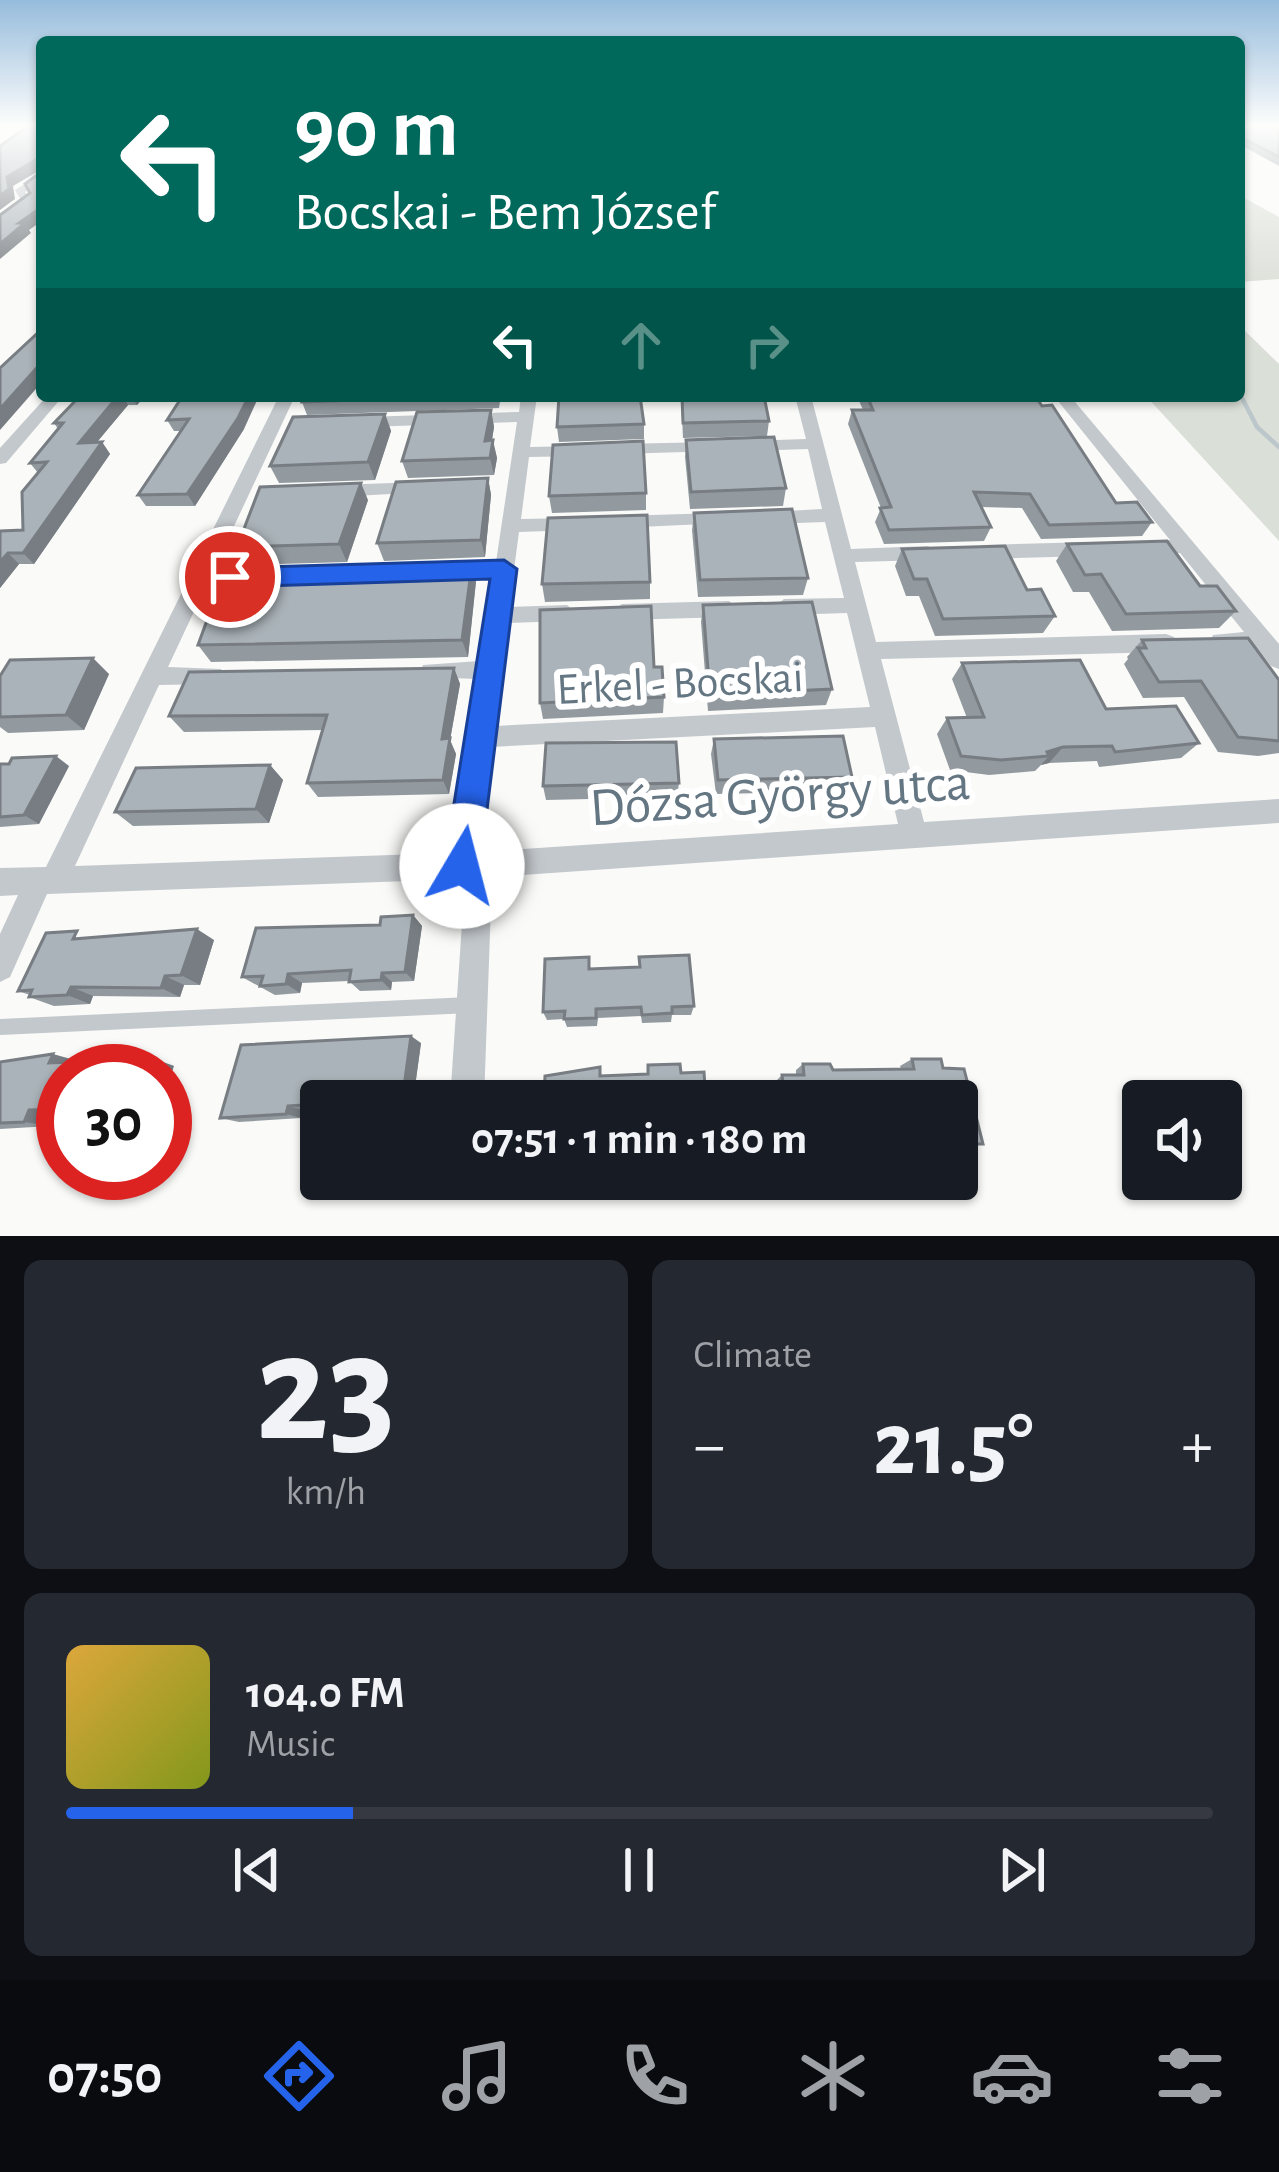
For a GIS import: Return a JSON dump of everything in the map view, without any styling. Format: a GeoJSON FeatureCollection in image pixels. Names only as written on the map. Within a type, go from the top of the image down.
{"type":"FeatureCollection","features":[{"type":"Feature","properties":{"kind":"street"},"geometry":{"type":"LineString","coordinates":[[19,192],[31,184]]}},
{"type":"Feature","properties":{"kind":"street"},"geometry":{"type":"LineString","coordinates":[[0,221],[27,200],[19,192]]}},
{"type":"Feature","properties":{"kind":"street"},"geometry":{"type":"LineString","coordinates":[[0,193],[36,192]]}},
{"type":"Feature","properties":{"kind":"street"},"geometry":{"type":"LineString","coordinates":[[0,459],[50,402]]}},
{"type":"Feature","properties":{"kind":"street"},"geometry":{"type":"LineString","coordinates":[[0,967],[152,676],[239,495],[284,425],[286,402]]}},
{"type":"Feature","properties":{"kind":"street"},"geometry":{"type":"LineString","coordinates":[[804,402],[914,835]]}},
{"type":"Feature","properties":{"kind":"street"},"geometry":{"type":"LineString","coordinates":[[1067,402],[1279,660]]}},
{"type":"Feature","properties":{"kind":"street"},"geometry":{"type":"LineString","coordinates":[[342,423],[527,406],[521,452],[509,484],[510,526],[500,615],[480,736],[470,865],[468,1080]]}},
{"type":"Feature","properties":{"kind":"street"},"geometry":{"type":"LineString","coordinates":[[521,452],[815,444]]}},
{"type":"Feature","properties":{"kind":"street"},"geometry":{"type":"LineString","coordinates":[[311,492],[443,487]]}},
{"type":"Feature","properties":{"kind":"street"},"geometry":{"type":"LineString","coordinates":[[239,495],[267,494]]}},
{"type":"Feature","properties":{"kind":"street"},"geometry":{"type":"LineString","coordinates":[[510,526],[833,515]]}},
{"type":"Feature","properties":{"kind":"street"},"geometry":{"type":"LineString","coordinates":[[1133,548],[1186,546]]}},
{"type":"Feature","properties":{"kind":"street"},"geometry":{"type":"LineString","coordinates":[[970,552],[1109,548]]}},
{"type":"Feature","properties":{"kind":"street"},"geometry":{"type":"LineString","coordinates":[[843,556],[946,553]]}},
{"type":"Feature","properties":{"kind":"street"},"geometry":{"type":"LineString","coordinates":[[432,572],[504,569]]}},
{"type":"Feature","properties":{"kind":"street"},"geometry":{"type":"LineString","coordinates":[[199,578],[230,577]]}},
{"type":"Feature","properties":{"kind":"street","name":"Erkel - Bocskai"},"geometry":{"type":"LineString","coordinates":[[500,615],[856,605]]}},
{"type":"Feature","properties":{"kind":"street"},"geometry":{"type":"LineString","coordinates":[[868,651],[1262,640]]}},
{"type":"Feature","properties":{"kind":"street"},"geometry":{"type":"LineString","coordinates":[[417,671],[490,670]]}},
{"type":"Feature","properties":{"kind":"street"},"geometry":{"type":"LineString","coordinates":[[152,676],[235,675]]}},
{"type":"Feature","properties":{"kind":"street","name":"Erkel - Bocskai"},"geometry":{"type":"LineString","coordinates":[[480,736],[884,716]]}},
{"type":"Feature","properties":{"kind":"street","name":"Dózsa György utca"},"geometry":{"type":"LineString","coordinates":[[0,882],[470,865],[1279,811]]}},
{"type":"Feature","properties":{"kind":"lane"},"geometry":{"type":"LineString","coordinates":[[0,1027],[472,1004]]}},
{"type":"Feature","properties":{"kind":"shaded area"},"geometry":{"type":"Polygon","coordinates":[[[1245,198],[1279,217],[1279,279],[1245,282],[1245,198]]]}},
{"type":"Feature","properties":{"kind":"shaded area"},"geometry":{"type":"Polygon","coordinates":[[[1245,331],[1279,364],[1279,541],[1152,402],[1245,402],[1245,331]]]}},
{"type":"Feature","properties":{"kind":"building"},"geometry":{"type":"Polygon","coordinates":[[[25,184],[36,184],[36,211],[0,244],[0,215],[30,193],[25,184]]]}},
{"type":"Feature","properties":{"kind":"building"},"geometry":{"type":"Polygon","coordinates":[[[36,335],[36,369],[0,409],[0,368],[36,335]]]}},
{"type":"Feature","properties":{"kind":"building"},"geometry":{"type":"Polygon","coordinates":[[[74,402],[113,402],[79,443],[102,442],[23,553],[8,553],[0,562],[0,531],[23,530],[22,492],[47,462],[30,463],[63,423],[54,423],[74,402]]]}},
{"type":"Feature","properties":{"kind":"building"},"geometry":{"type":"Polygon","coordinates":[[[179,402],[246,402],[187,494],[138,495],[189,419],[167,420],[179,402]]]}},
{"type":"Feature","properties":{"kind":"building"},"geometry":{"type":"Polygon","coordinates":[[[559,402],[641,402],[644,424],[557,427],[559,402]]]}},
{"type":"Feature","properties":{"kind":"building"},"geometry":{"type":"Polygon","coordinates":[[[682,402],[765,402],[769,421],[683,423],[682,402]]]}},
{"type":"Feature","properties":{"kind":"building"},"geometry":{"type":"Polygon","coordinates":[[[870,402],[1052,405],[1116,503],[1137,502],[1152,522],[1049,525],[1030,494],[974,492],[991,527],[889,530],[880,508],[891,507],[852,410],[873,410],[870,402]]]}},
{"type":"Feature","properties":{"kind":"building"},"geometry":{"type":"Polygon","coordinates":[[[491,410],[485,441],[493,440],[490,458],[402,461],[417,412],[491,410]]]}},
{"type":"Feature","properties":{"kind":"building"},"geometry":{"type":"Polygon","coordinates":[[[385,414],[368,462],[270,466],[293,417],[385,414]]]}},
{"type":"Feature","properties":{"kind":"building"},"geometry":{"type":"Polygon","coordinates":[[[774,437],[786,488],[691,492],[686,440],[774,437]]]}},
{"type":"Feature","properties":{"kind":"building"},"geometry":{"type":"Polygon","coordinates":[[[643,441],[646,493],[549,496],[553,445],[643,441]]]}},
{"type":"Feature","properties":{"kind":"building"},"geometry":{"type":"Polygon","coordinates":[[[488,478],[481,540],[377,543],[396,482],[488,478]]]}},
{"type":"Feature","properties":{"kind":"building"},"geometry":{"type":"Polygon","coordinates":[[[361,483],[339,544],[237,547],[260,487],[361,483]]]}},
{"type":"Feature","properties":{"kind":"building"},"geometry":{"type":"Polygon","coordinates":[[[792,509],[808,578],[700,580],[694,513],[792,509]]]}},
{"type":"Feature","properties":{"kind":"building"},"geometry":{"type":"Polygon","coordinates":[[[647,515],[650,582],[542,584],[548,518],[647,515]]]}},
{"type":"Feature","properties":{"kind":"building"},"geometry":{"type":"Polygon","coordinates":[[[1167,541],[1200,586],[1217,586],[1236,611],[1126,614],[1101,574],[1085,575],[1067,544],[1167,541]]]}},
{"type":"Feature","properties":{"kind":"building"},"geometry":{"type":"Polygon","coordinates":[[[1005,546],[1027,590],[1041,589],[1055,616],[943,619],[927,579],[914,579],[902,549],[1005,546]]]}},
{"type":"Feature","properties":{"kind":"building"},"geometry":{"type":"Polygon","coordinates":[[[472,564],[462,640],[198,645],[225,571],[472,564]]]}},
{"type":"Feature","properties":{"kind":"building"},"geometry":{"type":"Polygon","coordinates":[[[812,602],[832,689],[710,695],[703,605],[812,602]]]}},
{"type":"Feature","properties":{"kind":"building"},"geometry":{"type":"Polygon","coordinates":[[[651,606],[654,667],[662,667],[664,697],[540,703],[540,610],[651,606]]]}},
{"type":"Feature","properties":{"kind":"building"},"geometry":{"type":"Polygon","coordinates":[[[1248,638],[1279,680],[1279,741],[1238,737],[1201,681],[1159,682],[1138,648],[1146,648],[1142,640],[1248,638]]]}},
{"type":"Feature","properties":{"kind":"building"},"geometry":{"type":"Polygon","coordinates":[[[93,658],[66,715],[0,717],[0,676],[10,660],[93,658]]]}},
{"type":"Feature","properties":{"kind":"building"},"geometry":{"type":"Polygon","coordinates":[[[1080,660],[1106,709],[1176,706],[1199,743],[1115,752],[1112,746],[1063,747],[1047,752],[1049,756],[1001,760],[961,756],[947,718],[984,717],[962,663],[1080,660]]]}},
{"type":"Feature","properties":{"kind":"building"},"geometry":{"type":"Polygon","coordinates":[[[454,668],[442,739],[450,738],[443,780],[307,783],[327,715],[169,716],[189,672],[454,668]]]}},
{"type":"Feature","properties":{"kind":"building"},"geometry":{"type":"Polygon","coordinates":[[[843,736],[852,777],[718,780],[714,739],[843,736]]]}},
{"type":"Feature","properties":{"kind":"building"},"geometry":{"type":"Polygon","coordinates":[[[676,742],[679,783],[543,786],[546,743],[676,742]]]}},
{"type":"Feature","properties":{"kind":"building"},"geometry":{"type":"Polygon","coordinates":[[[56,756],[24,815],[0,817],[0,764],[9,764],[12,758],[56,756]]]}},
{"type":"Feature","properties":{"kind":"building"},"geometry":{"type":"Polygon","coordinates":[[[270,765],[256,809],[115,812],[136,768],[270,765]]]}},
{"type":"Feature","properties":{"kind":"building"},"geometry":{"type":"Polygon","coordinates":[[[413,915],[405,972],[382,973],[381,980],[349,982],[351,970],[288,974],[286,984],[260,986],[263,976],[242,977],[256,928],[380,925],[381,917],[413,915]]]}},
{"type":"Feature","properties":{"kind":"building"},"geometry":{"type":"Polygon","coordinates":[[[197,929],[181,975],[165,976],[161,988],[71,987],[67,995],[29,997],[32,990],[18,991],[46,933],[77,931],[73,939],[197,929]]]}},
{"type":"Feature","properties":{"kind":"building"},"geometry":{"type":"Polygon","coordinates":[[[689,955],[694,1006],[642,1015],[641,1007],[596,1009],[596,1018],[564,1019],[565,1011],[543,1012],[545,959],[589,957],[589,969],[640,967],[639,957],[689,955]]]}},
{"type":"Feature","properties":{"kind":"building"},"geometry":{"type":"Polygon","coordinates":[[[411,1036],[405,1080],[300,1080],[300,1105],[288,1106],[286,1114],[220,1118],[241,1045],[411,1036]]]}},
{"type":"Feature","properties":{"kind":"building"},"geometry":{"type":"Polygon","coordinates":[[[36,1057],[36,1110],[29,1110],[24,1122],[0,1123],[0,1062],[36,1057]]]}},
{"type":"Feature","properties":{"kind":"building"},"geometry":{"type":"Polygon","coordinates":[[[912,1059],[941,1059],[943,1068],[964,1069],[967,1080],[783,1080],[782,1075],[804,1075],[803,1064],[830,1064],[833,1070],[914,1069],[912,1059]]]}},
{"type":"Feature","properties":{"kind":"building"},"geometry":{"type":"Polygon","coordinates":[[[680,1064],[681,1073],[704,1072],[705,1080],[545,1080],[545,1076],[600,1067],[600,1076],[648,1074],[648,1065],[680,1064]]]}},
{"type":"Feature","properties":{"kind":"waterway"},"geometry":{"type":"LineString","coordinates":[[1244,402],[1257,427],[1279,447]]}},
{"type":"Feature","properties":{"kind":"route"},"geometry":{"type":"LineString","coordinates":[[230,577],[504,569],[462,866]]}}]}
